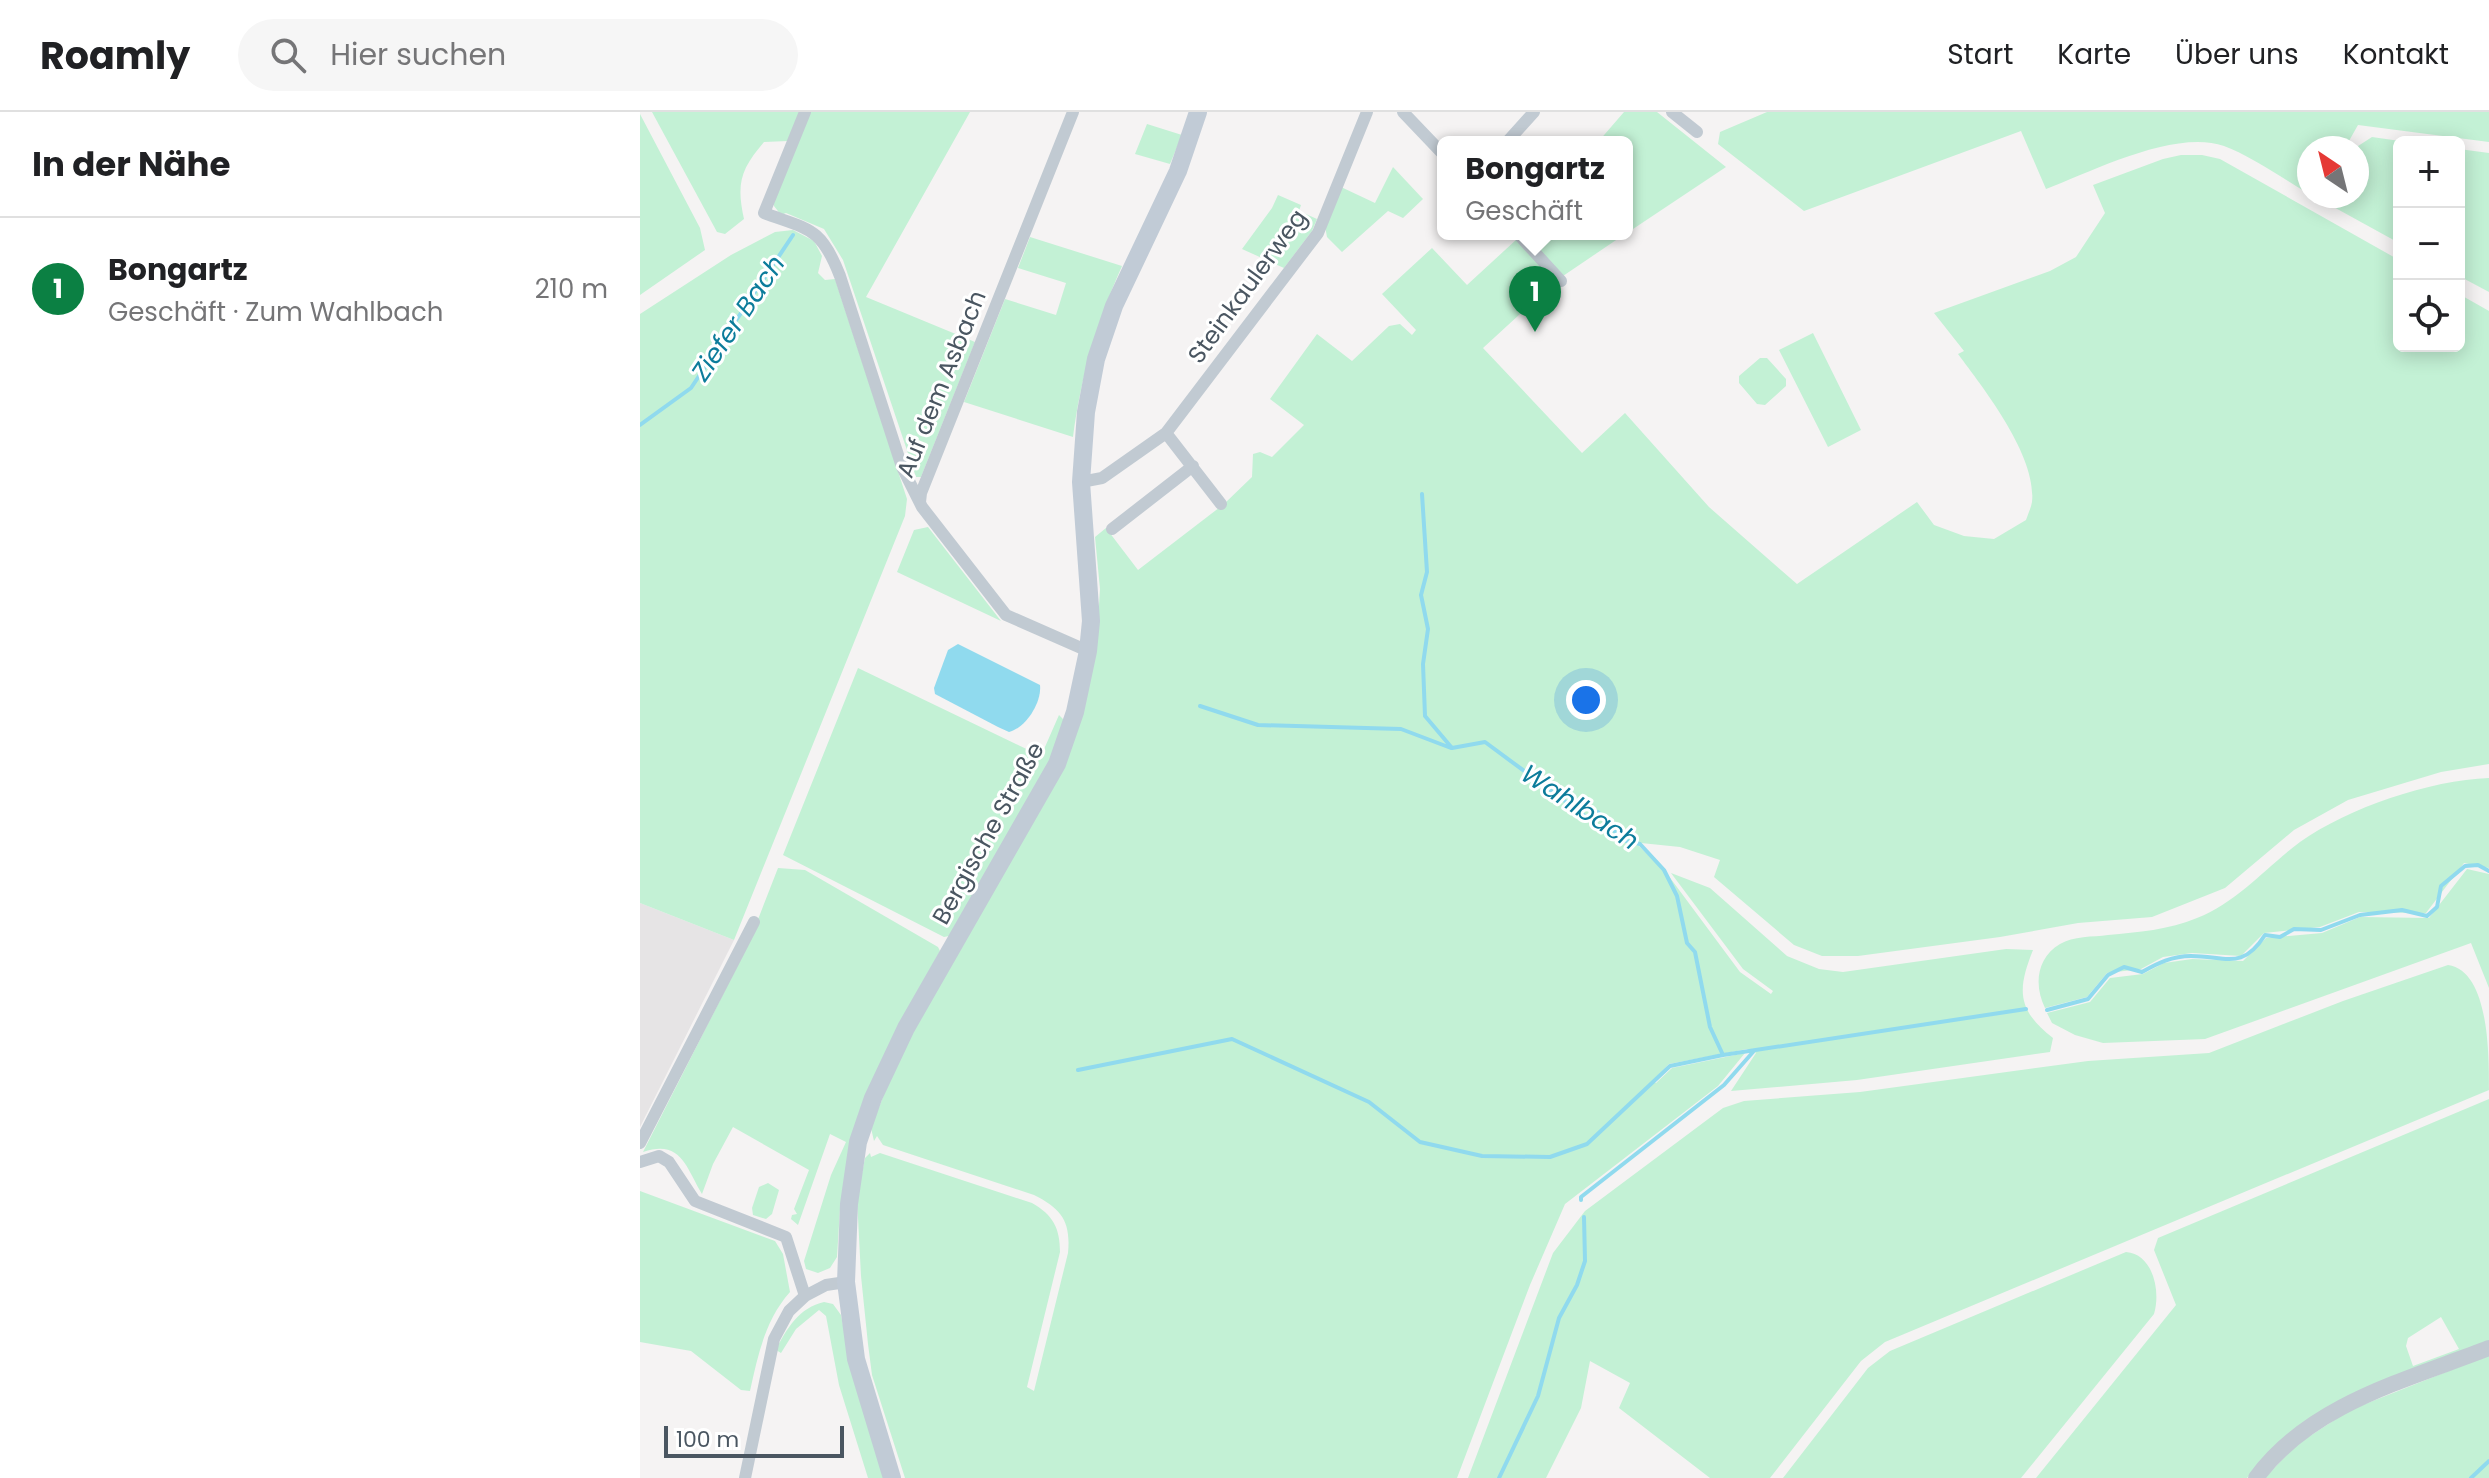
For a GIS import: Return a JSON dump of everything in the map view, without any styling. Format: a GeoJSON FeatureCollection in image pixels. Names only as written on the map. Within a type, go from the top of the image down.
{"type":"FeatureCollection","features":[{"type":"Feature","properties":{"kind":"main road","name":"Bergische Straße"},"geometry":{"type":"LineString","coordinates":[[892,1478],[856,1359],[846,1282],[849,1204],[858,1142],[873,1098],[906,1028],[1057,764],[1075,712],[1091,621],[1081,482],[1086,412],[1096,359],[1114,306],[1178,171],[1198,112]]}},
{"type":"Feature","properties":{"kind":"street"},"geometry":{"type":"LineString","coordinates":[[805,112],[764,213],[800,224],[818,234],[827,246],[840,276],[902,467],[920,502]]}},
{"type":"Feature","properties":{"kind":"street","name":"Auf dem Asbach"},"geometry":{"type":"LineString","coordinates":[[1073,112],[920,502],[1006,615],[1088,651]]}},
{"type":"Feature","properties":{"kind":"street","name":"Steinkaulerweg"},"geometry":{"type":"LineString","coordinates":[[1081,482],[1102,478],[1166,433],[1318,233],[1367,112]]}},
{"type":"Feature","properties":{"kind":"street"},"geometry":{"type":"LineString","coordinates":[[1403,112],[1437,148]]}},
{"type":"Feature","properties":{"kind":"street"},"geometry":{"type":"LineString","coordinates":[[1512,136],[1534,112]]}},
{"type":"Feature","properties":{"kind":"street"},"geometry":{"type":"LineString","coordinates":[[1672,112],[1697,132]]}},
{"type":"Feature","properties":{"kind":"street"},"geometry":{"type":"LineString","coordinates":[[1523,240],[1561,281]]}},
{"type":"Feature","properties":{"kind":"street"},"geometry":{"type":"LineString","coordinates":[[1166,433],[1221,504]]}},
{"type":"Feature","properties":{"kind":"street"},"geometry":{"type":"LineString","coordinates":[[1112,529],[1193,466]]}},
{"type":"Feature","properties":{"kind":"street"},"geometry":{"type":"LineString","coordinates":[[640,1143],[754,922]]}},
{"type":"Feature","properties":{"kind":"street"},"geometry":{"type":"LineString","coordinates":[[640,1162],[659,1156],[669,1162],[695,1201],[786,1237],[805,1296]]}},
{"type":"Feature","properties":{"kind":"street"},"geometry":{"type":"LineString","coordinates":[[745,1478],[774,1339],[789,1311],[805,1296],[826,1285],[846,1282]]}},
{"type":"Feature","properties":{"kind":"street"},"geometry":{"type":"LineString","coordinates":[[2256,1478],[2287,1444],[2348,1404],[2489,1348]]}},
{"type":"Feature","properties":{"kind":"shaded area"},"geometry":{"type":"Polygon","coordinates":[[[640,903],[734,940],[640,1127],[640,903]]]}},
{"type":"Feature","properties":{"kind":"green space"},"geometry":{"type":"Polygon","coordinates":[[[652,112],[802,112],[788,141],[764,142],[750,160],[741,186],[744,219],[725,234],[717,232],[652,112]]]}},
{"type":"Feature","properties":{"kind":"green space"},"geometry":{"type":"Polygon","coordinates":[[[809,112],[970,112],[866,297],[975,342],[921,477],[916,477],[843,260],[824,229],[786,213],[781,215],[774,206],[774,196],[809,112]]]}},
{"type":"Feature","properties":{"kind":"green space"},"geometry":{"type":"Polygon","coordinates":[[[1624,112],[1657,112],[1726,167],[1633,229],[1633,136],[1603,136],[1624,112]]]}},
{"type":"Feature","properties":{"kind":"green space"},"geometry":{"type":"Polygon","coordinates":[[[1767,112],[2489,112],[2489,142],[2465,139],[2465,136],[2358,125],[2352,136],[2297,136],[2297,187],[2234,150],[2204,142],[2182,143],[2134,154],[2046,189],[2021,131],[1804,211],[1718,144],[1720,132],[1767,112]]]}},
{"type":"Feature","properties":{"kind":"green space"},"geometry":{"type":"Polygon","coordinates":[[[640,114],[700,228],[705,250],[640,295],[640,114]]]}},
{"type":"Feature","properties":{"kind":"green space"},"geometry":{"type":"Polygon","coordinates":[[[1147,124],[1182,135],[1170,164],[1135,154],[1147,124]]]}},
{"type":"Feature","properties":{"kind":"green space"},"geometry":{"type":"Polygon","coordinates":[[[2369,139],[2393,140],[2393,240],[2335,208],[2369,208],[2369,139]]]}},
{"type":"Feature","properties":{"kind":"green space"},"geometry":{"type":"Polygon","coordinates":[[[2465,150],[2489,153],[2489,292],[2465,279],[2465,150]]]}},
{"type":"Feature","properties":{"kind":"green space"},"geometry":{"type":"Polygon","coordinates":[[[2181,155],[2220,159],[2297,202],[2297,208],[2307,208],[2393,257],[2393,352],[2465,352],[2465,297],[2489,311],[2489,764],[2441,772],[2348,800],[2294,830],[2225,888],[2152,917],[2078,923],[1858,956],[1822,956],[1794,945],[1714,877],[1720,860],[1680,847],[1641,843],[1639,846],[1668,875],[1740,972],[1771,994],[1773,991],[1743,969],[1671,873],[1710,888],[1787,956],[1819,969],[1843,972],[2006,949],[2033,950],[2024,977],[2024,998],[2032,1018],[2053,1038],[2050,1052],[1857,1080],[1731,1091],[1756,1053],[1747,1049],[1669,1064],[1652,1081],[1656,1083],[1672,1068],[1745,1053],[1718,1086],[1565,1204],[1530,1285],[1457,1478],[905,1478],[872,1375],[868,1344],[857,1198],[865,1158],[870,1153],[871,1157],[880,1153],[1032,1203],[1050,1217],[1059,1236],[1060,1252],[1027,1387],[1034,1391],[1068,1253],[1068,1233],[1063,1218],[1044,1200],[883,1145],[877,1136],[874,1141],[871,1128],[898,1058],[1050,792],[1097,637],[1100,589],[1095,537],[1106,528],[1138,570],[1224,504],[1252,477],[1253,454],[1260,452],[1272,457],[1304,425],[1270,399],[1317,334],[1352,361],[1389,326],[1400,324],[1412,335],[1416,330],[1382,294],[1432,248],[1467,285],[1518,240],[1556,281],[1483,348],[1582,453],[1625,413],[1709,507],[1797,584],[1917,502],[1934,525],[1964,536],[1994,539],[2026,520],[2032,502],[2026,464],[2007,424],[1958,354],[1964,351],[1934,313],[2050,271],[2076,257],[2105,213],[2093,185],[2181,155]]]}},
{"type":"Feature","properties":{"kind":"green space"},"geometry":{"type":"Polygon","coordinates":[[[1393,167],[1423,199],[1403,218],[1388,211],[1342,252],[1327,237],[1325,226],[1341,187],[1375,203],[1393,167]]]}},
{"type":"Feature","properties":{"kind":"green space"},"geometry":{"type":"Polygon","coordinates":[[[1278,195],[1301,205],[1299,211],[1317,219],[1312,231],[1284,268],[1242,249],[1278,195]]]}},
{"type":"Feature","properties":{"kind":"green space"},"geometry":{"type":"Polygon","coordinates":[[[793,230],[814,241],[822,256],[818,273],[825,280],[835,279],[907,499],[905,516],[734,940],[640,903],[640,314],[731,255],[775,232],[793,230]]]}},
{"type":"Feature","properties":{"kind":"green space"},"geometry":{"type":"Polygon","coordinates":[[[1030,237],[1122,266],[1091,350],[1073,437],[964,402],[1005,299],[1056,315],[1066,283],[1018,268],[1030,237]]]}},
{"type":"Feature","properties":{"kind":"green space"},"geometry":{"type":"Polygon","coordinates":[[[1530,240],[1616,240],[1563,276],[1530,240]]]}},
{"type":"Feature","properties":{"kind":"green space"},"geometry":{"type":"Polygon","coordinates":[[[1813,333],[1861,430],[1828,447],[1779,350],[1813,333]]]}},
{"type":"Feature","properties":{"kind":"green space"},"geometry":{"type":"Polygon","coordinates":[[[1760,358],[1767,358],[1786,379],[1786,386],[1765,405],[1757,404],[1739,383],[1739,376],[1760,358]]]}},
{"type":"Feature","properties":{"kind":"green space"},"geometry":{"type":"Polygon","coordinates":[[[928,527],[1001,621],[897,572],[914,530],[928,527]]]}},
{"type":"Feature","properties":{"kind":"green space"},"geometry":{"type":"Polygon","coordinates":[[[858,668],[1041,756],[1059,715],[1064,720],[1057,748],[949,936],[944,937],[783,855],[858,668]]]}},
{"type":"Feature","properties":{"kind":"green space"},"geometry":{"type":"Polygon","coordinates":[[[2489,778],[2489,868],[2464,863],[2426,913],[2359,912],[2320,927],[2264,933],[2241,956],[2192,953],[2163,957],[2141,969],[2107,973],[2087,997],[2045,1008],[2039,991],[2039,973],[2046,957],[2065,941],[2164,928],[2197,918],[2226,903],[2300,842],[2341,818],[2416,790],[2489,778]]]}},
{"type":"Feature","properties":{"kind":"green space"},"geometry":{"type":"Polygon","coordinates":[[[778,868],[805,870],[938,947],[940,951],[919,990],[840,1209],[837,1257],[830,1268],[818,1273],[806,1269],[804,1261],[831,1175],[846,1142],[830,1134],[798,1225],[791,1219],[792,1215],[797,1214],[794,1209],[809,1170],[733,1127],[713,1164],[702,1194],[686,1165],[674,1152],[656,1149],[643,1152],[748,945],[778,868]]]}},
{"type":"Feature","properties":{"kind":"green space"},"geometry":{"type":"Polygon","coordinates":[[[2467,869],[2489,874],[2489,988],[2471,943],[2205,1039],[2103,1043],[2075,1035],[2052,1023],[2047,1013],[2090,1002],[2110,978],[2143,974],[2164,963],[2192,959],[2243,961],[2266,938],[2322,933],[2360,917],[2429,918],[2467,869]]]}},
{"type":"Feature","properties":{"kind":"green space"},"geometry":{"type":"Polygon","coordinates":[[[2448,965],[2462,971],[2479,997],[2487,1036],[2489,1090],[1885,1342],[1861,1361],[1770,1478],[1710,1478],[1619,1408],[1630,1383],[1590,1361],[1581,1408],[1546,1478],[1468,1478],[1553,1253],[1585,1211],[1723,1108],[1744,1101],[1860,1092],[2088,1061],[2209,1053],[2343,1001],[2448,965]]]}},
{"type":"Feature","properties":{"kind":"green space"},"geometry":{"type":"Polygon","coordinates":[[[2489,1099],[2489,1341],[2397,1377],[2264,1459],[2247,1478],[2036,1478],[2176,1305],[2154,1250],[2158,1238],[2489,1099]],[[2441,1317],[2408,1338],[2406,1346],[2413,1366],[2459,1349],[2441,1317]]]}},
{"type":"Feature","properties":{"kind":"green space"},"geometry":{"type":"Polygon","coordinates":[[[768,1183],[779,1190],[772,1214],[766,1219],[753,1215],[752,1208],[759,1187],[768,1183]]]}},
{"type":"Feature","properties":{"kind":"green space"},"geometry":{"type":"Polygon","coordinates":[[[640,1191],[775,1241],[783,1254],[790,1292],[768,1326],[750,1391],[741,1390],[691,1351],[640,1342],[640,1191]]]}},
{"type":"Feature","properties":{"kind":"green space"},"geometry":{"type":"Polygon","coordinates":[[[2126,1252],[2135,1254],[2149,1266],[2155,1285],[2154,1314],[2021,1478],[1783,1478],[1868,1368],[1890,1351],[2126,1252]]]}},
{"type":"Feature","properties":{"kind":"green space"},"geometry":{"type":"Polygon","coordinates":[[[824,1302],[833,1304],[841,1315],[854,1381],[884,1478],[868,1478],[839,1385],[826,1316],[819,1310],[796,1329],[781,1353],[776,1350],[789,1327],[801,1314],[824,1302]]]}},
{"type":"Feature","properties":{"kind":"green space"},"geometry":{"type":"Polygon","coordinates":[[[2489,1355],[2489,1478],[2265,1478],[2296,1445],[2350,1410],[2489,1355]]]}},
{"type":"Feature","properties":{"kind":"water"},"geometry":{"type":"Polygon","coordinates":[[[958,644],[1040,685],[1036,706],[1027,720],[1015,730],[1009,732],[935,694],[934,688],[948,650],[958,644]]]}},
{"type":"Feature","properties":{"kind":"waterway","name":"Ziefer Bach"},"geometry":{"type":"LineString","coordinates":[[640,425],[691,388],[793,235]]}},
{"type":"Feature","properties":{"kind":"waterway","name":"Wahlbach"},"geometry":{"type":"LineString","coordinates":[[1422,494],[1427,572],[1421,595],[1428,629],[1423,664],[1425,716],[1452,748],[1485,742],[1589,819],[1598,812],[1622,840],[1640,844],[1664,870],[1677,896],[1687,943],[1695,952],[1710,1027],[1723,1055],[2026,1009]]}},
{"type":"Feature","properties":{"kind":"waterway"},"geometry":{"type":"LineString","coordinates":[[1200,706],[1258,725],[1401,729],[1451,748]]}},
{"type":"Feature","properties":{"kind":"waterway","name":"Wahlbach"},"geometry":{"type":"LineString","coordinates":[[2047,1010],[2088,999],[2108,975],[2124,967],[2142,972],[2178,957],[2232,959],[2249,953],[2265,935],[2280,937],[2294,929],[2321,930],[2360,915],[2402,910],[2427,916],[2437,907],[2441,886],[2465,866],[2478,865],[2489,871]]}},
{"type":"Feature","properties":{"kind":"waterway"},"geometry":{"type":"LineString","coordinates":[[1078,1070],[1232,1039],[1369,1102],[1420,1142],[1482,1156],[1550,1157],[1587,1144],[1670,1066],[1723,1055]]}},
{"type":"Feature","properties":{"kind":"waterway"},"geometry":{"type":"LineString","coordinates":[[1581,1200],[1724,1085],[1753,1052]]}},
{"type":"Feature","properties":{"kind":"waterway"},"geometry":{"type":"LineString","coordinates":[[1499,1478],[1538,1396],[1559,1318],[1577,1285],[1585,1261],[1584,1217]]}},
{"type":"Feature","properties":{"kind":"waterway"},"geometry":{"type":"LineString","coordinates":[[2471,1478],[2489,1461]]}},
{"type":"Feature","properties":{"kind":"place","name":"Bongartz"},"geometry":{"type":"Point","coordinates":[1535,332]}}]}
